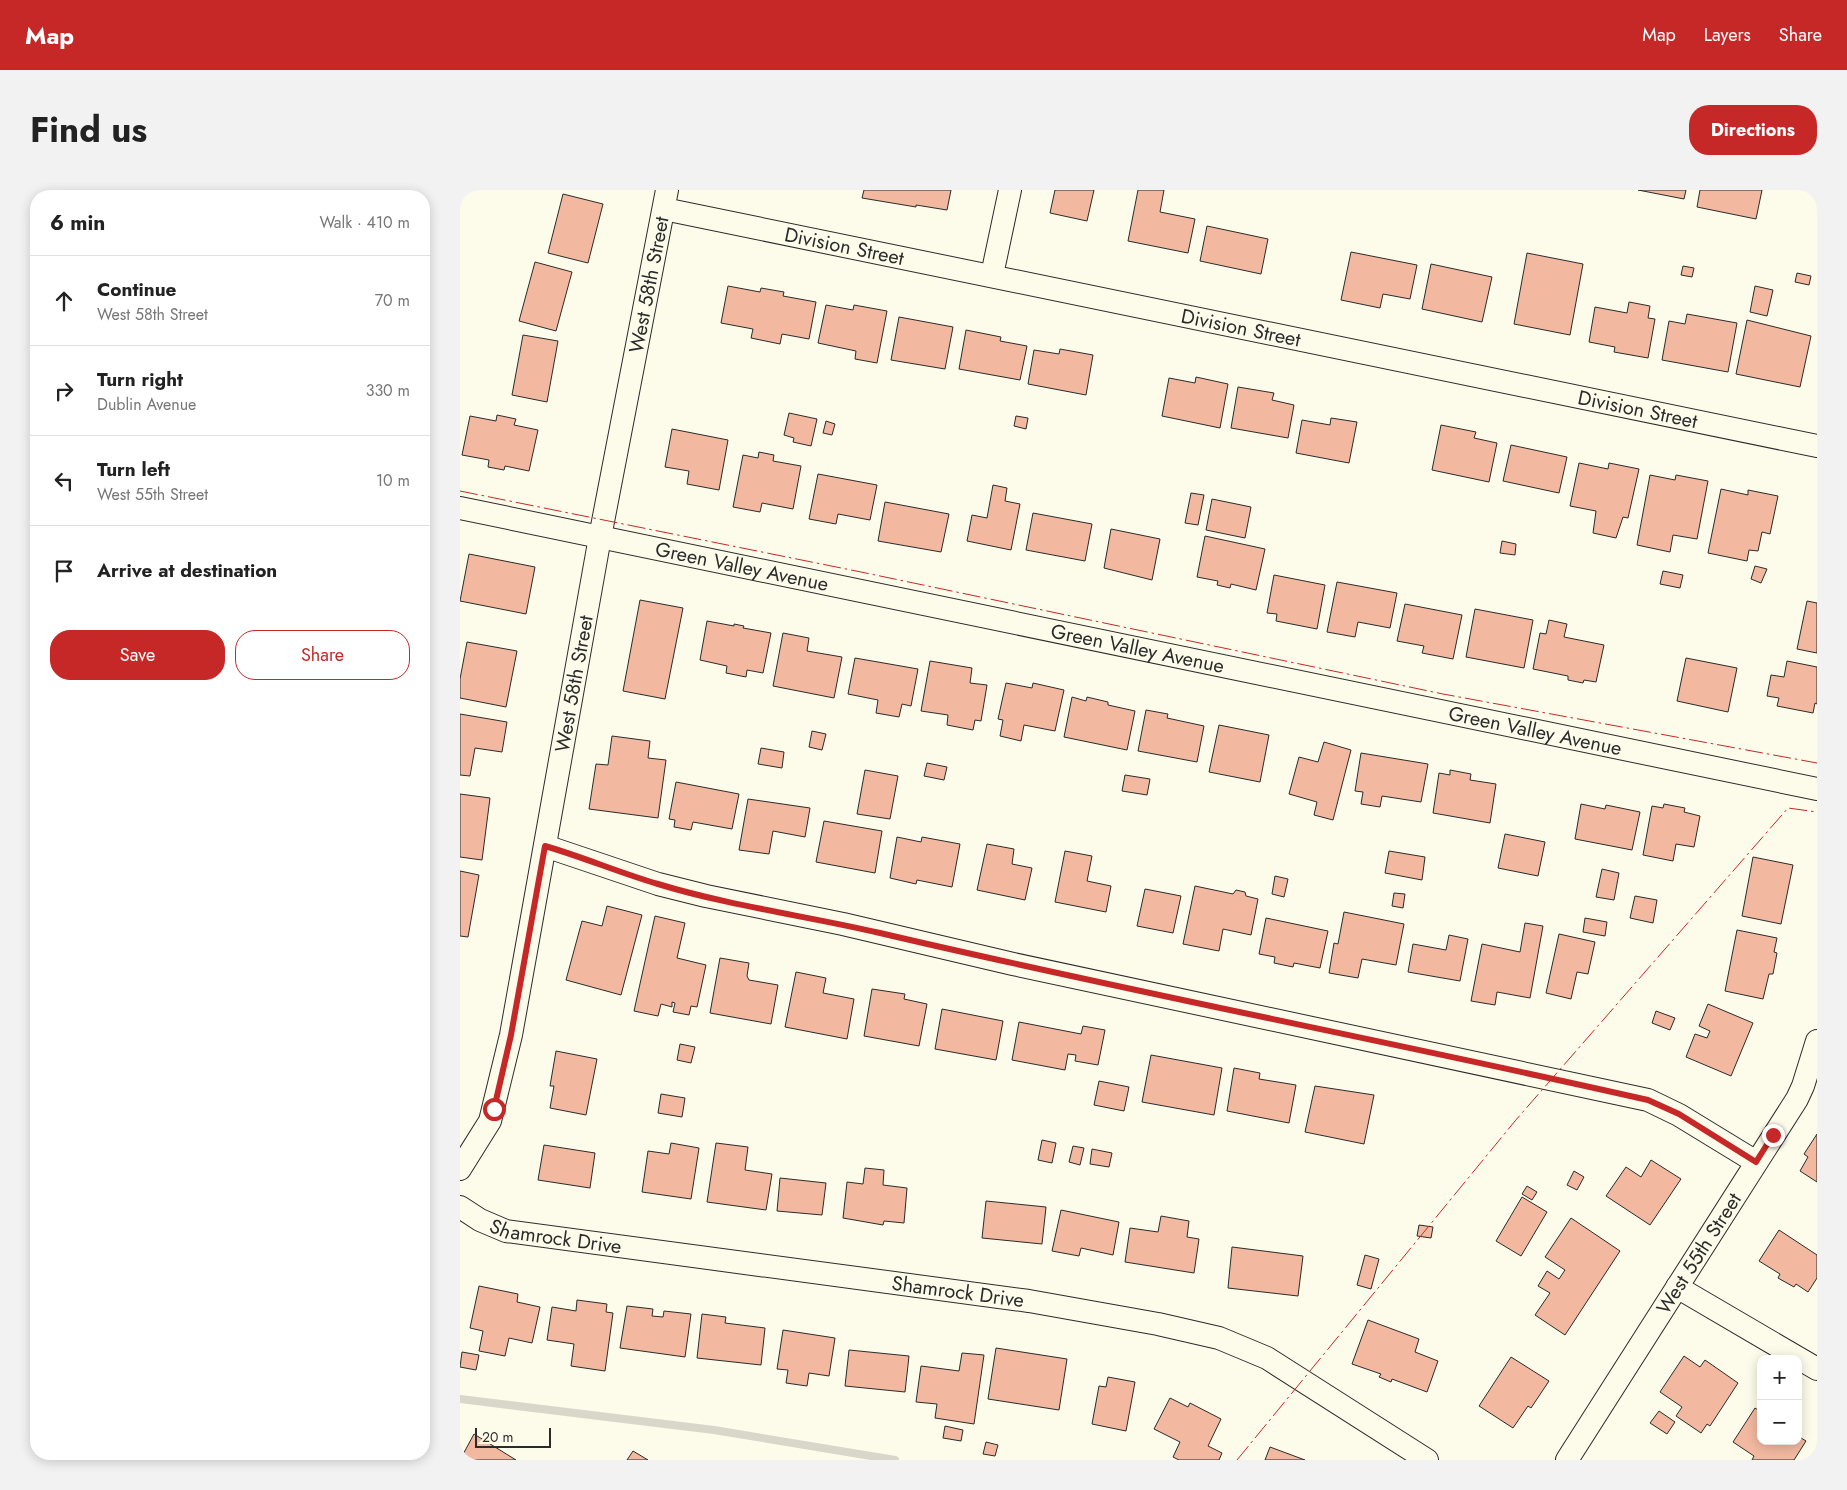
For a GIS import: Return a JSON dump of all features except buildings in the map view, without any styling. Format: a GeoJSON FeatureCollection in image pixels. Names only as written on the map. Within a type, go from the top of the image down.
{"type":"FeatureCollection","features":[{"type":"Feature","properties":{"kind":"street"},"geometry":{"type":"LineString","coordinates":[[992,275],[1010,190]]}},
{"type":"Feature","properties":{"kind":"street","name":"Division Street"},"geometry":{"type":"LineString","coordinates":[[666,199],[992,275],[1817,446]]}},
{"type":"Feature","properties":{"kind":"street","name":"West 58th Street"},"geometry":{"type":"LineString","coordinates":[[460,1169],[484,1134],[494,1109],[511,1035],[600,537],[643,308],[666,199]]}},
{"type":"Feature","properties":{"kind":"street","name":"Green Valley Avenue"},"geometry":{"type":"LineString","coordinates":[[460,508],[1817,789]]}},
{"type":"Feature","properties":{"kind":"street"},"geometry":{"type":"LineString","coordinates":[[545,846],[658,884],[706,896],[1648,1100],[1679,1114],[1756,1162]]}},
{"type":"Feature","properties":{"kind":"street","name":"West 55th Street"},"geometry":{"type":"LineString","coordinates":[[1566,1460],[1803,1086],[1817,1042]]}},
{"type":"Feature","properties":{"kind":"street","name":"Shamrock Drive"},"geometry":{"type":"LineString","coordinates":[[460,1207],[480,1220],[506,1231],[1030,1301],[1219,1338],[1267,1358],[1427,1460]]}},
{"type":"Feature","properties":{"kind":"street"},"geometry":{"type":"LineString","coordinates":[[1677,1286],[1817,1369]]}},
{"type":"Feature","properties":{"kind":"waterway"},"geometry":{"type":"LineString","coordinates":[[460,1399],[714,1430],[895,1460]]}},
{"type":"Feature","properties":{"kind":"power"},"geometry":{"type":"LineString","coordinates":[[460,491],[861,572],[1443,694],[1817,763]]}},
{"type":"Feature","properties":{"kind":"power"},"geometry":{"type":"LineString","coordinates":[[1237,1460],[1515,1121],[1788,808],[1817,812]]}},
{"type":"Feature","properties":{"kind":"route"},"geometry":{"type":"LineString","coordinates":[[494,1109],[511,1035],[545,846],[658,884],[706,896],[843,924],[1013,964],[1648,1100],[1679,1114],[1756,1162],[1773,1135]]}}]}
